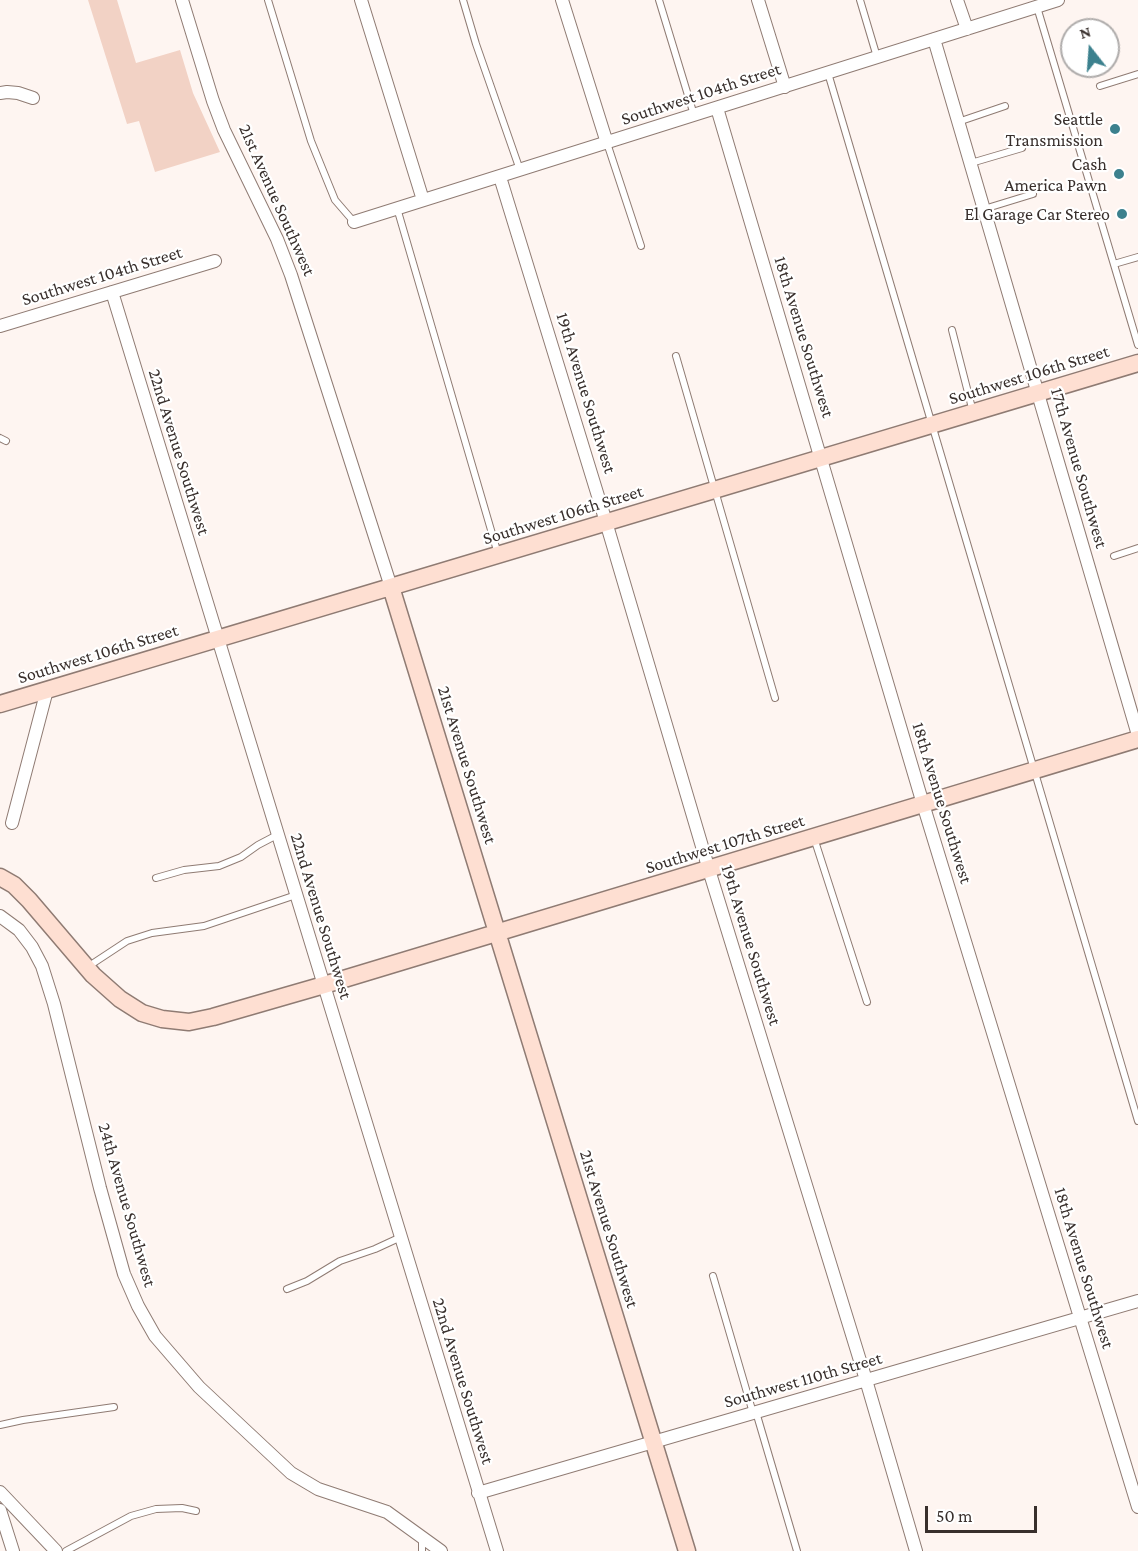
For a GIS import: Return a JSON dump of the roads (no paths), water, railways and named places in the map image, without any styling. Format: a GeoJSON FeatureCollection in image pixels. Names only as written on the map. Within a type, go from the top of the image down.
{"type":"FeatureCollection","features":[{"type":"Feature","properties":{"kind":"street","name":"21st Avenue Southwest"},"geometry":{"type":"LineString","coordinates":[[182,0],[224,130],[277,239],[291,275],[391,586],[687,1551]]}},
{"type":"Feature","properties":{"kind":"street"},"geometry":{"type":"LineString","coordinates":[[361,0],[423,200]]}},
{"type":"Feature","properties":{"kind":"street"},"geometry":{"type":"LineString","coordinates":[[562,0],[607,143]]}},
{"type":"Feature","properties":{"kind":"street"},"geometry":{"type":"LineString","coordinates":[[758,0],[784,87]]}},
{"type":"Feature","properties":{"kind":"street"},"geometry":{"type":"LineString","coordinates":[[957,0],[967,29]]}},
{"type":"Feature","properties":{"kind":"street","name":"Southwest 104th Street"},"geometry":{"type":"LineString","coordinates":[[354,222],[1056,0]]}},
{"type":"Feature","properties":{"kind":"street","name":"17th Avenue Southwest"},"geometry":{"type":"LineString","coordinates":[[934,39],[1138,737]]}},
{"type":"Feature","properties":{"kind":"street"},"geometry":{"type":"LineString","coordinates":[[0,93],[18,93],[33,98]]}},
{"type":"Feature","properties":{"kind":"street","name":"18th Avenue Southwest"},"geometry":{"type":"LineString","coordinates":[[717,108],[923,804],[1138,1507]]}},
{"type":"Feature","properties":{"kind":"street","name":"19th Avenue Southwest"},"geometry":{"type":"LineString","coordinates":[[500,177],[916,1551]]}},
{"type":"Feature","properties":{"kind":"street","name":"Southwest 104th Street"},"geometry":{"type":"LineString","coordinates":[[0,326],[215,261]]}},
{"type":"Feature","properties":{"kind":"street","name":"22nd Avenue Southwest"},"geometry":{"type":"LineString","coordinates":[[112,292],[496,1551]]}},
{"type":"Feature","properties":{"kind":"street","name":"Southwest 106th Street"},"geometry":{"type":"LineString","coordinates":[[0,704],[1138,363]]}},
{"type":"Feature","properties":{"kind":"street"},"geometry":{"type":"LineString","coordinates":[[12,823],[47,690]]}},
{"type":"Feature","properties":{"kind":"street","name":"Southwest 107th Street"},"geometry":{"type":"LineString","coordinates":[[0,877],[14,885],[29,900],[87,968],[120,999],[142,1014],[189,1022],[324,985],[709,870],[1138,737]]}},
{"type":"Feature","properties":{"kind":"street","name":"24th Avenue Southwest"},"geometry":{"type":"LineString","coordinates":[[0,916],[19,930],[32,947],[42,966],[54,1004],[124,1274],[155,1336],[199,1387],[291,1473],[318,1490],[387,1512],[441,1551]]}},
{"type":"Feature","properties":{"kind":"street","name":"Southwest 110th Street"},"geometry":{"type":"LineString","coordinates":[[478,1493],[1138,1301]]}},
{"type":"Feature","properties":{"kind":"street"},"geometry":{"type":"LineString","coordinates":[[0,1492],[56,1551]]}},
{"type":"Feature","properties":{"kind":"street"},"geometry":{"type":"LineString","coordinates":[[0,1510],[13,1551]]}},
{"type":"Feature","properties":{"kind":"lane"},"geometry":{"type":"LineString","coordinates":[[268,0],[311,141],[335,200],[354,222]]}},
{"type":"Feature","properties":{"kind":"lane"},"geometry":{"type":"LineString","coordinates":[[463,0],[520,171]]}},
{"type":"Feature","properties":{"kind":"lane"},"geometry":{"type":"LineString","coordinates":[[659,0],[694,115]]}},
{"type":"Feature","properties":{"kind":"lane"},"geometry":{"type":"LineString","coordinates":[[860,0],[877,57]]}},
{"type":"Feature","properties":{"kind":"lane"},"geometry":{"type":"LineString","coordinates":[[1037,7],[1138,345]]}},
{"type":"Feature","properties":{"kind":"lane"},"geometry":{"type":"LineString","coordinates":[[828,73],[1138,1121]]}},
{"type":"Feature","properties":{"kind":"lane"},"geometry":{"type":"LineString","coordinates":[[1100,86],[1138,74]]}},
{"type":"Feature","properties":{"kind":"lane"},"geometry":{"type":"LineString","coordinates":[[958,122],[1005,106]]}},
{"type":"Feature","properties":{"kind":"lane"},"geometry":{"type":"LineString","coordinates":[[607,143],[641,246]]}},
{"type":"Feature","properties":{"kind":"lane"},"geometry":{"type":"LineString","coordinates":[[971,163],[1022,148]]}},
{"type":"Feature","properties":{"kind":"lane"},"geometry":{"type":"LineString","coordinates":[[984,209],[1033,194]]}},
{"type":"Feature","properties":{"kind":"lane"},"geometry":{"type":"LineString","coordinates":[[397,208],[498,555]]}},
{"type":"Feature","properties":{"kind":"lane"},"geometry":{"type":"LineString","coordinates":[[1114,264],[1138,257]]}},
{"type":"Feature","properties":{"kind":"lane"},"geometry":{"type":"LineString","coordinates":[[952,330],[973,413]]}},
{"type":"Feature","properties":{"kind":"lane"},"geometry":{"type":"LineString","coordinates":[[676,356],[775,698]]}},
{"type":"Feature","properties":{"kind":"lane"},"geometry":{"type":"LineString","coordinates":[[1114,556],[1138,548]]}},
{"type":"Feature","properties":{"kind":"lane"},"geometry":{"type":"LineString","coordinates":[[156,878],[184,870],[219,866],[241,857],[277,836]]}},
{"type":"Feature","properties":{"kind":"lane"},"geometry":{"type":"LineString","coordinates":[[814,837],[867,1002]]}},
{"type":"Feature","properties":{"kind":"lane"},"geometry":{"type":"LineString","coordinates":[[87,968],[127,941],[152,933],[204,926],[296,895]]}},
{"type":"Feature","properties":{"kind":"lane"},"geometry":{"type":"LineString","coordinates":[[287,1289],[307,1281],[340,1261],[375,1250],[401,1237]]}},
{"type":"Feature","properties":{"kind":"lane"},"geometry":{"type":"LineString","coordinates":[[713,1276],[797,1551]]}},
{"type":"Feature","properties":{"kind":"lane"},"geometry":{"type":"LineString","coordinates":[[0,1425],[114,1407]]}},
{"type":"Feature","properties":{"kind":"lane"},"geometry":{"type":"LineString","coordinates":[[66,1551],[139,1514],[156,1509],[182,1508],[196,1511]]}},
{"type":"Feature","properties":{"kind":"lane"},"geometry":{"type":"LineString","coordinates":[[422,1537],[422,1551]]}},
{"type":"Feature","properties":{"kind":"place","name":"Seattle Transmission"},"geometry":{"type":"Point","coordinates":[1115,129]}},
{"type":"Feature","properties":{"kind":"place","name":"Cash America Pawn"},"geometry":{"type":"Point","coordinates":[1119,174]}},
{"type":"Feature","properties":{"kind":"place","name":"El Garage Car Stereo"},"geometry":{"type":"Point","coordinates":[1122,214]}}]}
